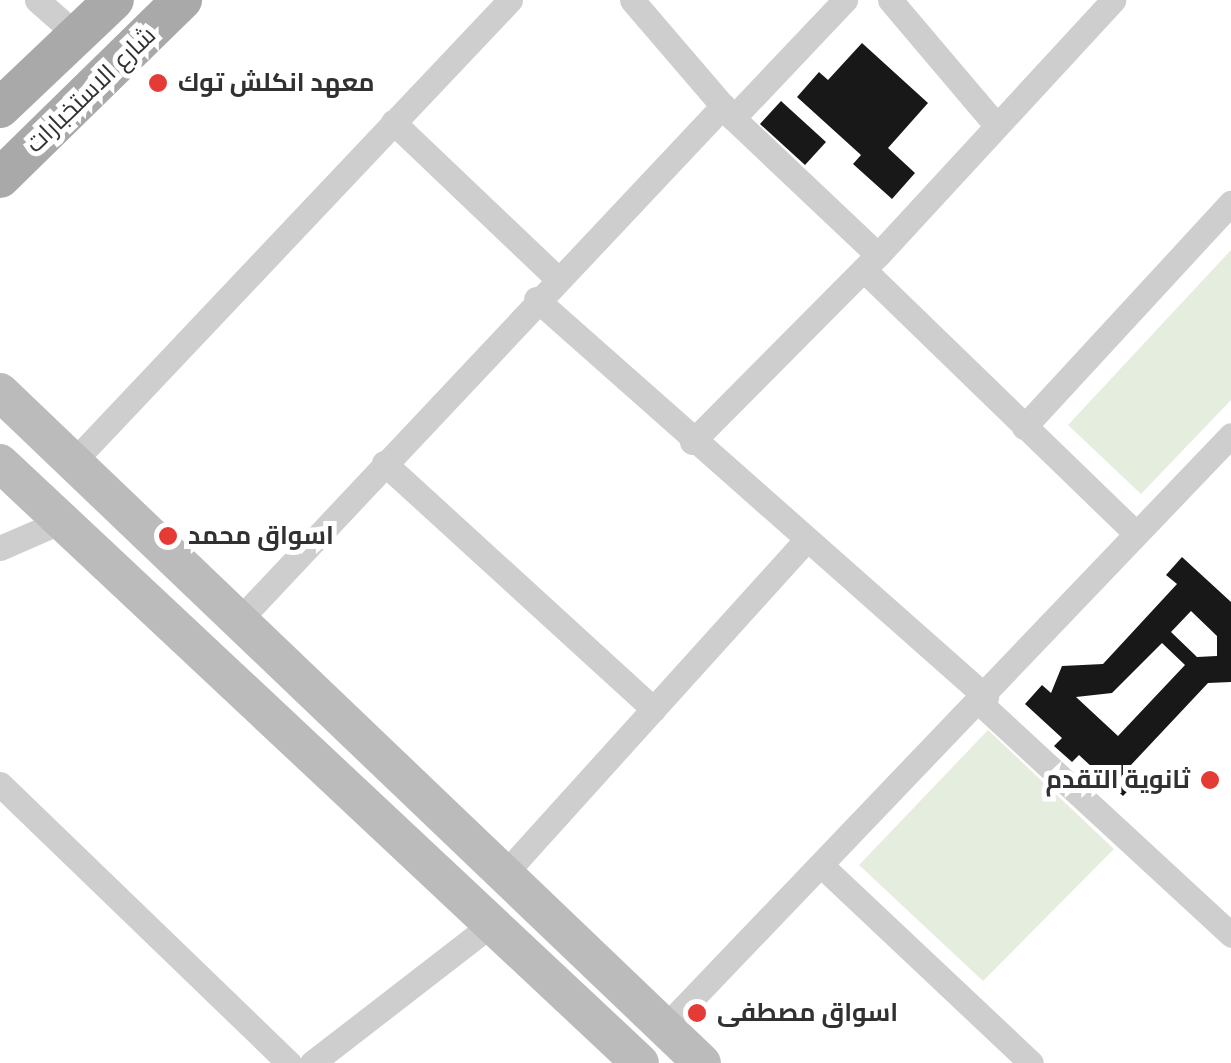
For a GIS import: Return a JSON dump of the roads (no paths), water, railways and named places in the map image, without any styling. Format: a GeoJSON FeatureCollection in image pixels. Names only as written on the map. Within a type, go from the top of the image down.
{"type":"FeatureCollection","features":[{"type":"Feature","properties":{"kind":"main road","name":"شارع الاستخبارات"},"geometry":{"type":"LineString","coordinates":[[0,108],[80,37],[114,0]]}},
{"type":"Feature","properties":{"kind":"main road","name":"شارع الاستخبارات"},"geometry":{"type":"LineString","coordinates":[[0,178],[182,0]]}},
{"type":"Feature","properties":{"kind":"main road"},"geometry":{"type":"LineString","coordinates":[[4,406],[73,462],[240,619],[507,871],[702,1063]]}},
{"type":"Feature","properties":{"kind":"main road"},"geometry":{"type":"LineString","coordinates":[[0,463],[639,1063]]}},
{"type":"Feature","properties":{"kind":"street"},"geometry":{"type":"LineString","coordinates":[[37,0],[80,37]]}},
{"type":"Feature","properties":{"kind":"street"},"geometry":{"type":"LineString","coordinates":[[73,462],[510,0]]}},
{"type":"Feature","properties":{"kind":"street"},"geometry":{"type":"LineString","coordinates":[[632,0],[728,112],[1024,427],[1135,533]]}},
{"type":"Feature","properties":{"kind":"street"},"geometry":{"type":"LineString","coordinates":[[240,619],[556,277],[846,0]]}},
{"type":"Feature","properties":{"kind":"street"},"geometry":{"type":"LineString","coordinates":[[890,0],[996,125]]}},
{"type":"Feature","properties":{"kind":"street"},"geometry":{"type":"LineString","coordinates":[[692,442],[871,263],[1113,0]]}},
{"type":"Feature","properties":{"kind":"street"},"geometry":{"type":"LineString","coordinates":[[393,122],[556,277]]}},
{"type":"Feature","properties":{"kind":"street"},"geometry":{"type":"LineString","coordinates":[[1024,427],[1231,203]]}},
{"type":"Feature","properties":{"kind":"street"},"geometry":{"type":"LineString","coordinates":[[536,299],[983,700],[1231,935]]}},
{"type":"Feature","properties":{"kind":"street"},"geometry":{"type":"LineString","coordinates":[[664,1028],[983,700],[1135,533],[1231,435]]}},
{"type":"Feature","properties":{"kind":"street"},"geometry":{"type":"LineString","coordinates":[[384,462],[653,709]]}},
{"type":"Feature","properties":{"kind":"street"},"geometry":{"type":"LineString","coordinates":[[0,548],[62,521]]}},
{"type":"Feature","properties":{"kind":"street"},"geometry":{"type":"LineString","coordinates":[[507,871],[804,542]]}},
{"type":"Feature","properties":{"kind":"street"},"geometry":{"type":"LineString","coordinates":[[0,784],[289,1063]]}},
{"type":"Feature","properties":{"kind":"street"},"geometry":{"type":"LineString","coordinates":[[822,866],[1031,1063]]}},
{"type":"Feature","properties":{"kind":"street"},"geometry":{"type":"LineString","coordinates":[[312,1063],[492,924]]}},
{"type":"Feature","properties":{"kind":"place","name":"معهد انكلش توك"},"geometry":{"type":"Point","coordinates":[158,83]}},
{"type":"Feature","properties":{"kind":"place","name":"اسواق محمد"},"geometry":{"type":"Point","coordinates":[168,536]}},
{"type":"Feature","properties":{"kind":"place","name":"ثانوية التقدم"},"geometry":{"type":"Point","coordinates":[1210,780]}},
{"type":"Feature","properties":{"kind":"place","name":"اسواق مصطفى"},"geometry":{"type":"Point","coordinates":[697,1013]}}]}
